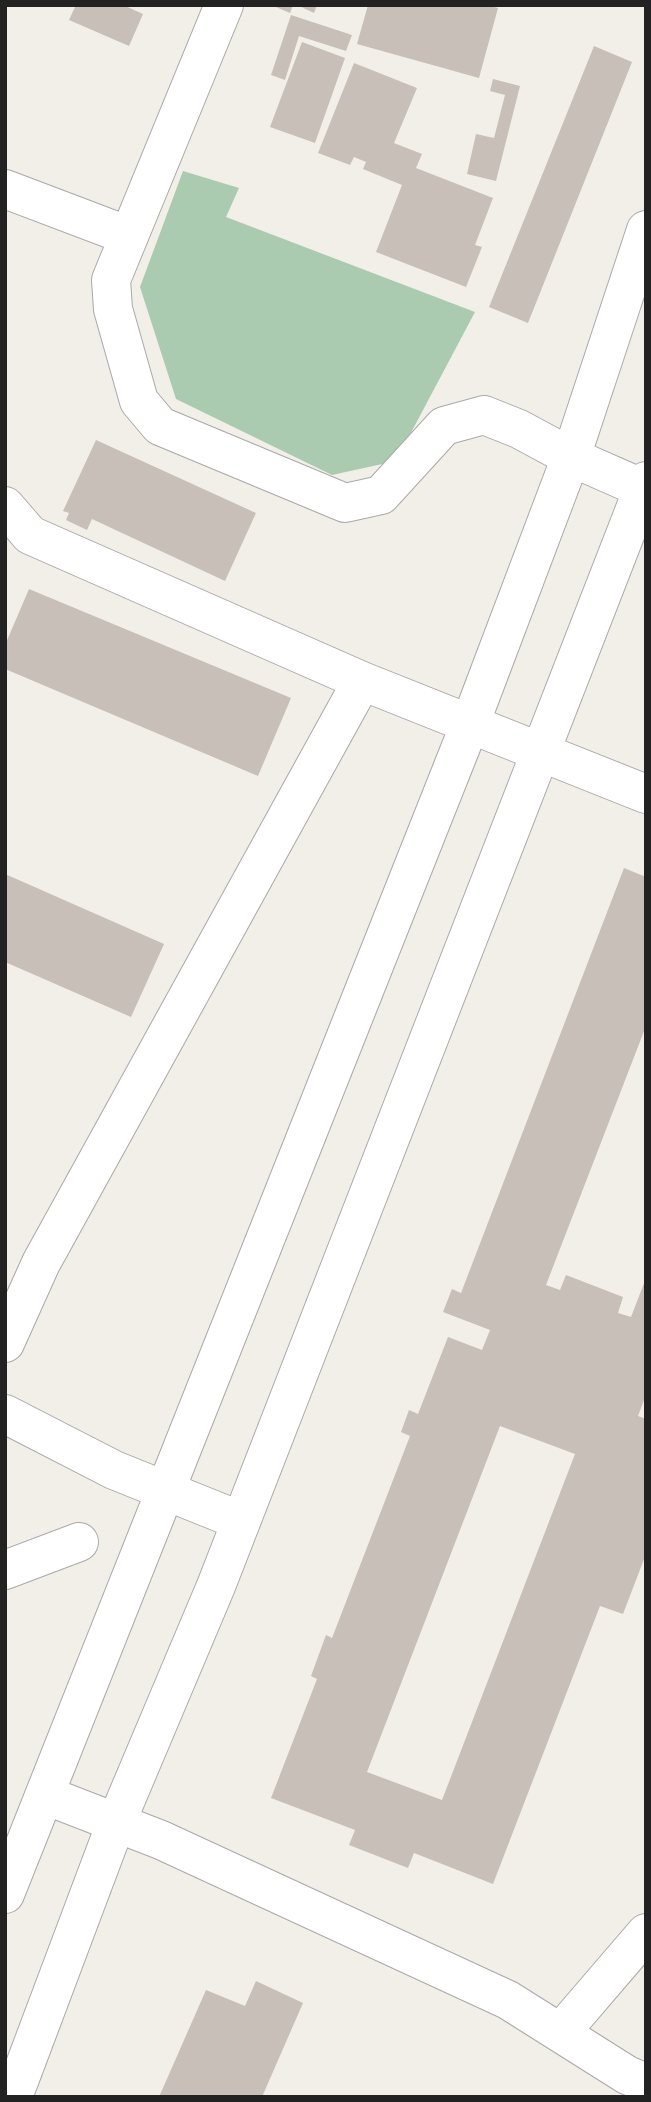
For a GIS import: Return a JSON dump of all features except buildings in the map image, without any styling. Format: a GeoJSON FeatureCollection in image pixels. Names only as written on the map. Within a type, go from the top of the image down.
{"type":"FeatureCollection","features":[{"type":"Feature","properties":{"kind":"street"},"geometry":{"type":"LineString","coordinates":[[13,2097],[116,1822],[241,1521],[645,486],[571,457],[519,429],[484,415],[444,426],[382,495],[345,503],[160,426],[139,401],[113,309],[111,280],[224,5]]}},
{"type":"Feature","properties":{"kind":"street"},"geometry":{"type":"LineString","coordinates":[[5,188],[129,236]]}},
{"type":"Feature","properties":{"kind":"street"},"geometry":{"type":"LineString","coordinates":[[5,1894],[470,724],[571,457],[646,230]]}},
{"type":"Feature","properties":{"kind":"street"},"geometry":{"type":"LineString","coordinates":[[5,506],[30,535],[362,681],[646,794]]}},
{"type":"Feature","properties":{"kind":"street"},"geometry":{"type":"LineString","coordinates":[[5,1343],[41,1263],[362,681]]}},
{"type":"Feature","properties":{"kind":"street"},"geometry":{"type":"LineString","coordinates":[[5,1414],[114,1470],[241,1521]]}},
{"type":"Feature","properties":{"kind":"street"},"geometry":{"type":"LineString","coordinates":[[5,1570],[79,1542]]}},
{"type":"Feature","properties":{"kind":"street"},"geometry":{"type":"LineString","coordinates":[[45,1794],[162,1840],[495,1995],[561,2032],[627,2075],[646,2083]]}},
{"type":"Feature","properties":{"kind":"street"},"geometry":{"type":"LineString","coordinates":[[561,2032],[646,1933]]}},
{"type":"Feature","properties":{"kind":"green space"},"geometry":{"type":"Polygon","coordinates":[[[183,171],[239,188],[226,217],[475,312],[396,461],[332,475],[176,399],[140,287],[183,171]]]}}]}
